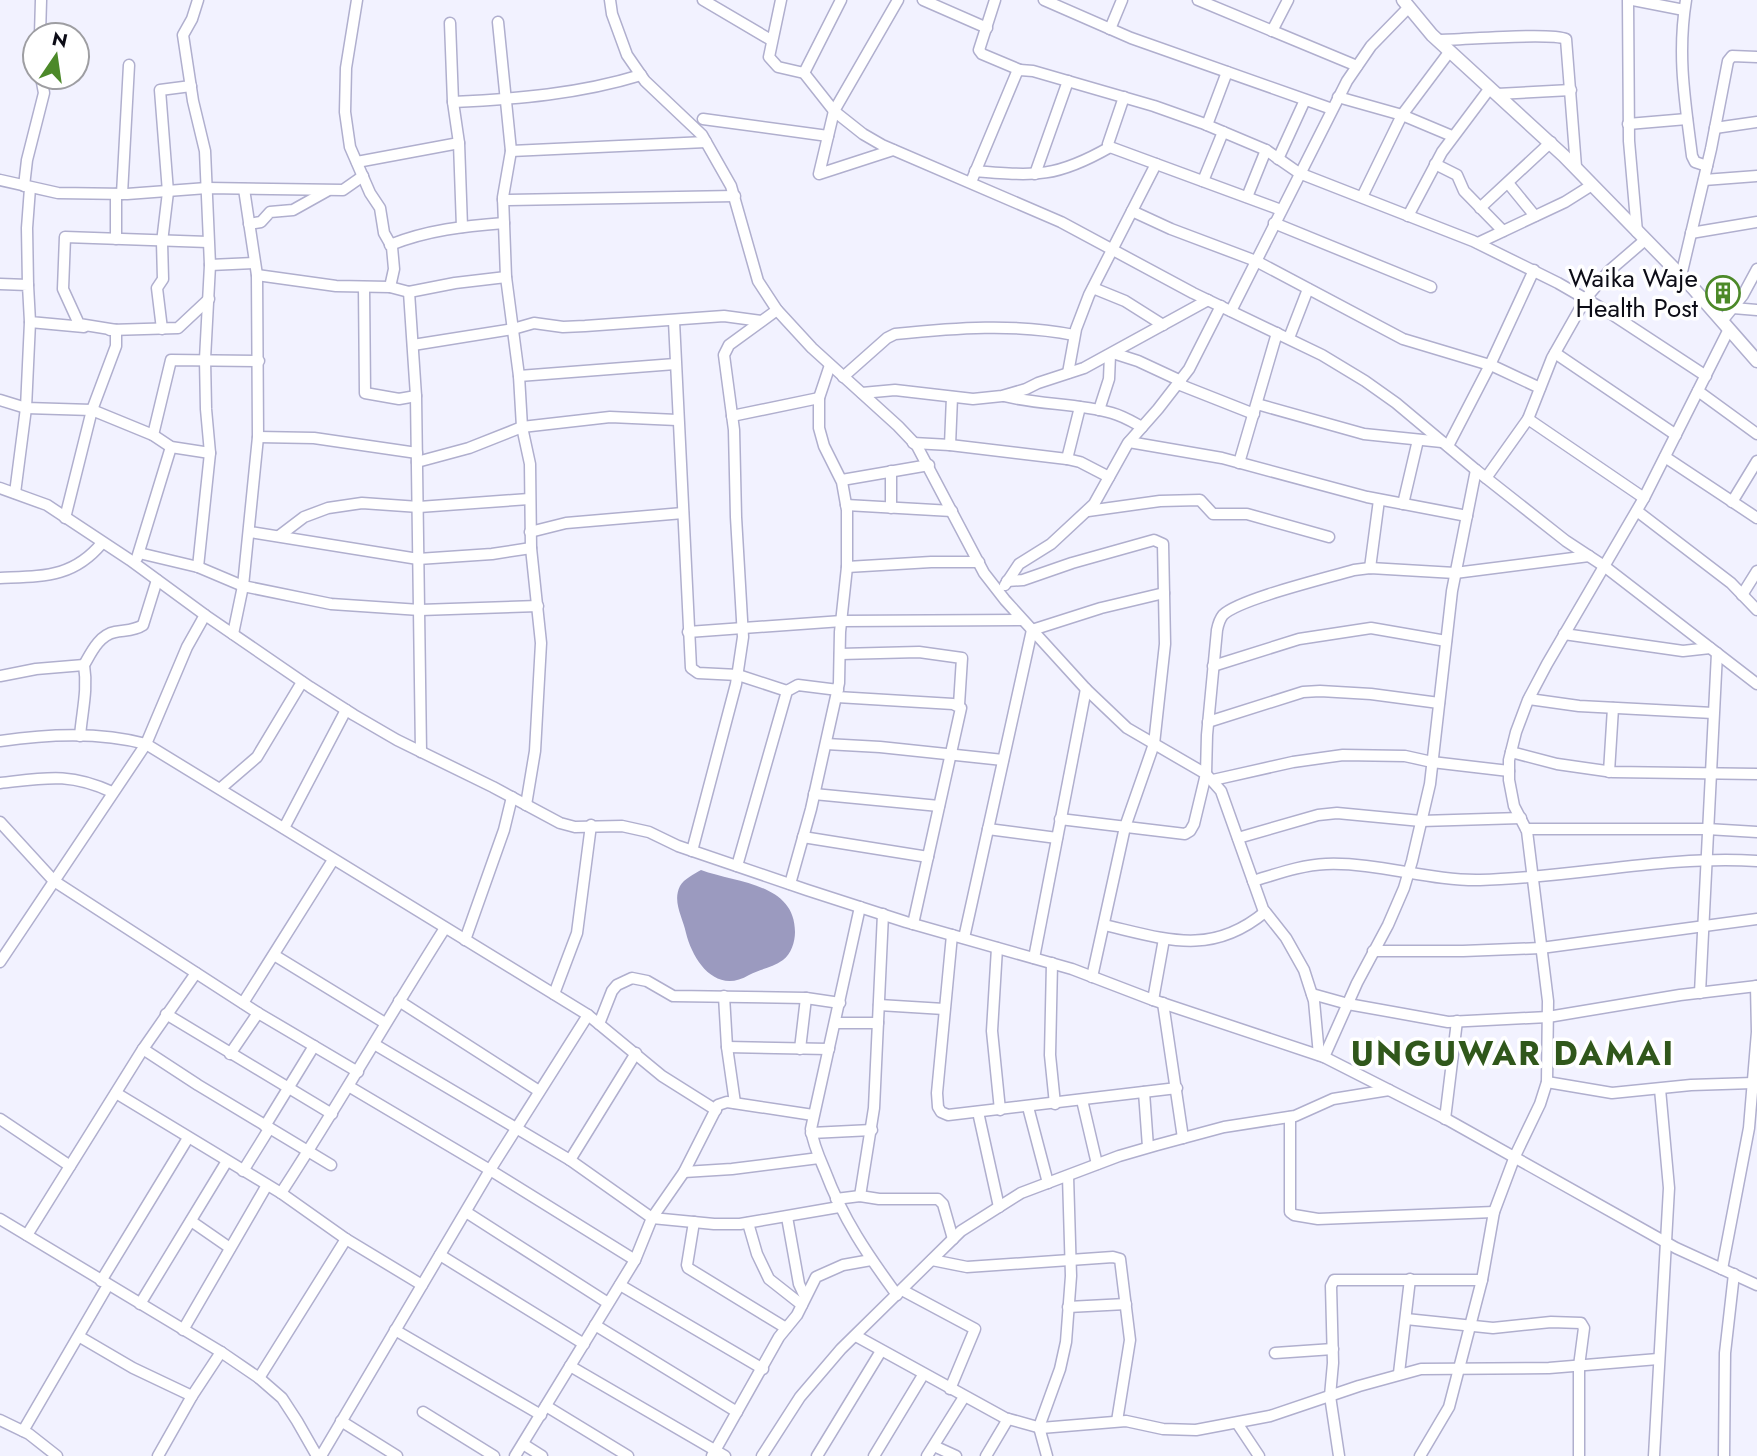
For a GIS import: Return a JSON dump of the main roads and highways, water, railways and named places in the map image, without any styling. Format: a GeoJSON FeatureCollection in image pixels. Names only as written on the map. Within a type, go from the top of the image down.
{"type":"FeatureCollection","features":[{"type":"Feature","properties":{"kind":"water"},"geometry":{"type":"Polygon","coordinates":[[[701,870],[746,882],[774,894],[785,903],[792,916],[795,932],[792,948],[783,960],[737,980],[726,981],[716,978],[700,964],[689,944],[677,898],[682,883],[701,870]]]}},
{"type":"Feature","properties":{"kind":"place","name":"Waika Waje Health Post"},"geometry":{"type":"Point","coordinates":[1723,293]}},
{"type":"Feature","properties":{"kind":"district","name":"UNGUWAR DAMAI"},"geometry":{"type":"Point","coordinates":[1513,1053]}}]}
